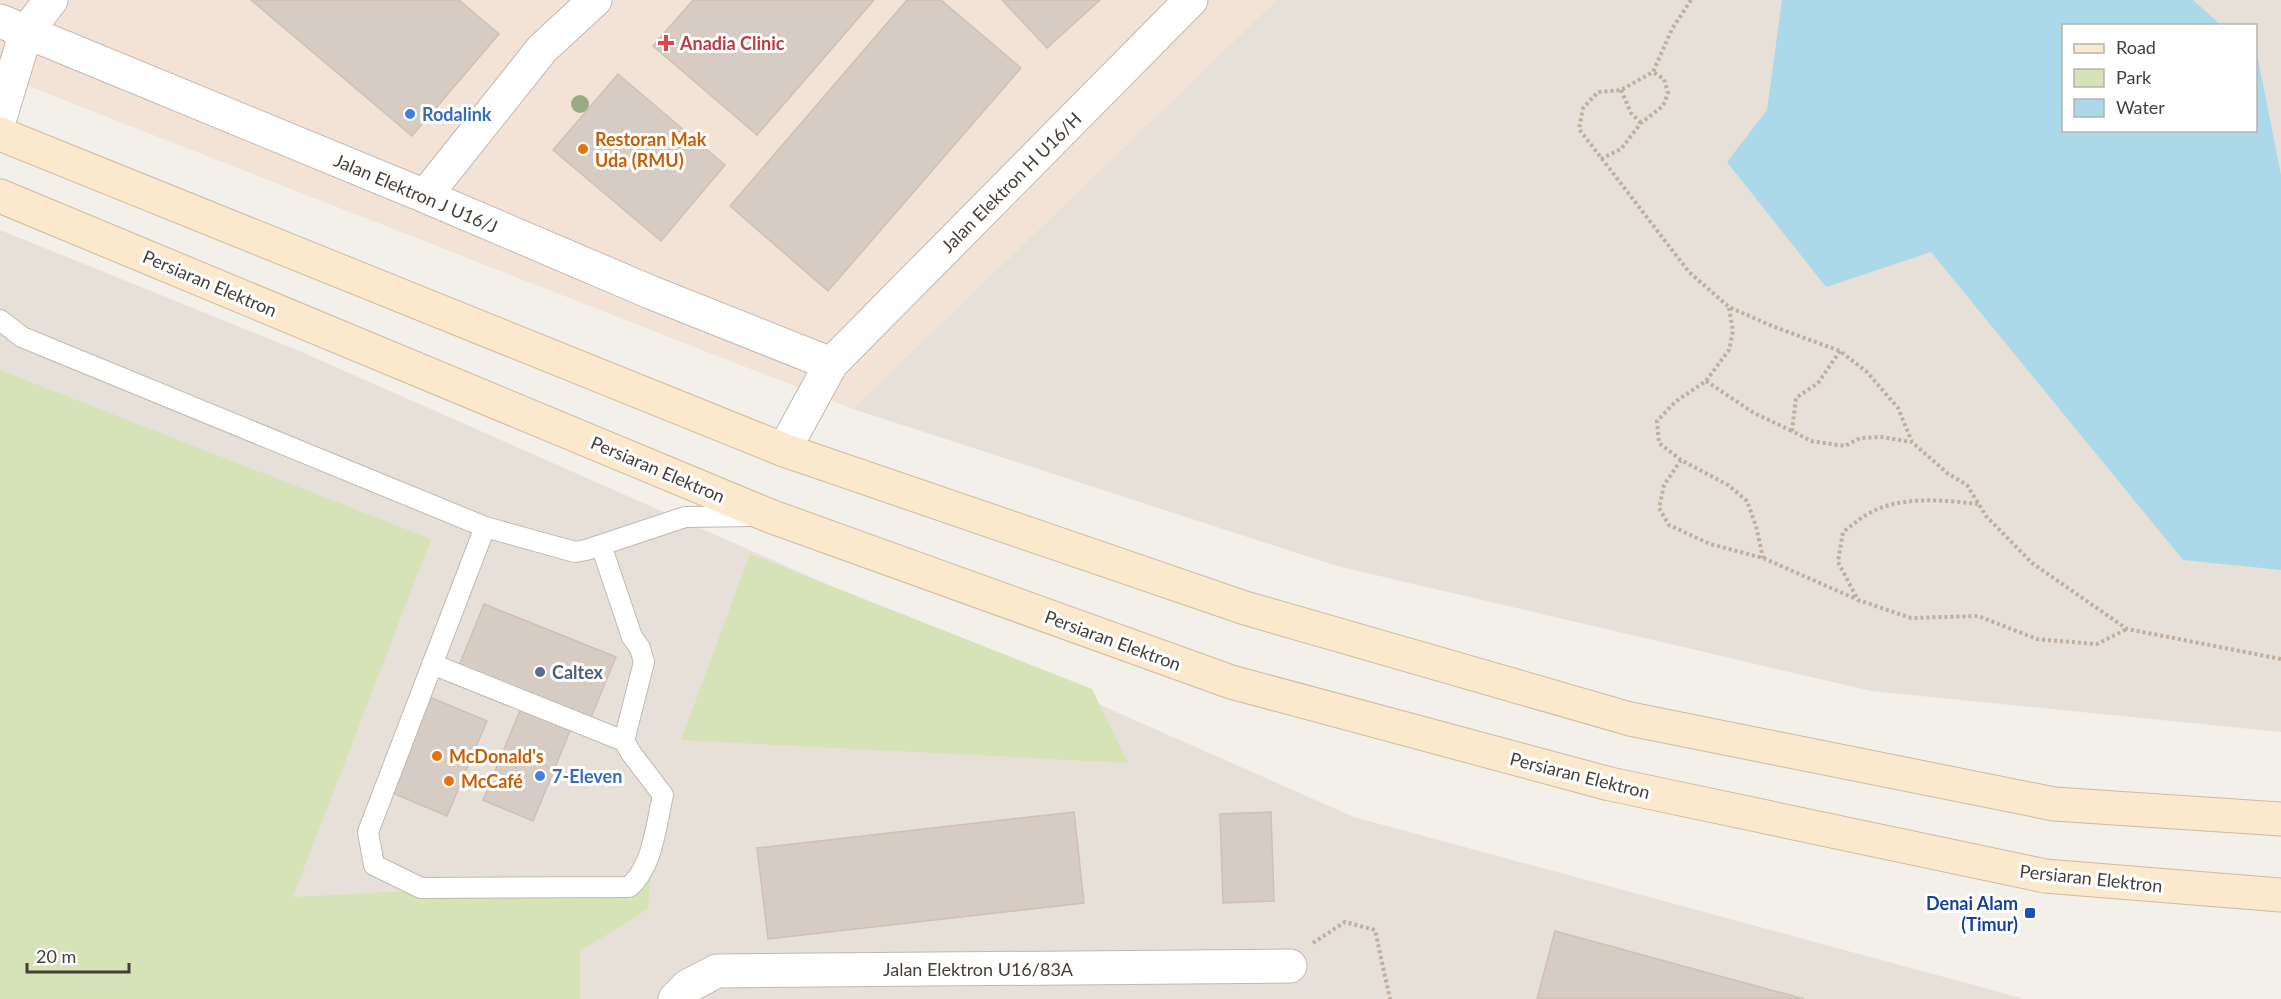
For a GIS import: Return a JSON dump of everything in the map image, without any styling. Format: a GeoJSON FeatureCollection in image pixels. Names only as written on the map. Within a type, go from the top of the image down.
{"type":"FeatureCollection","features":[{"type":"Feature","properties":{"kind":"main road"},"geometry":{"type":"LineString","coordinates":[[0,134],[784,450],[1245,608],[1630,719],[2054,804],[2281,819]]}},
{"type":"Feature","properties":{"kind":"main road","name":"Persiaran Elektron"},"geometry":{"type":"LineString","coordinates":[[0,196],[770,516],[1231,682],[1610,784],[2045,876],[2281,895]]}},
{"type":"Feature","properties":{"kind":"street"},"geometry":{"type":"LineString","coordinates":[[0,118],[13,26],[51,0]]}},
{"type":"Feature","properties":{"kind":"street"},"geometry":{"type":"LineString","coordinates":[[425,196],[542,49],[595,0]]}},
{"type":"Feature","properties":{"kind":"street","name":"Jalan Elektron H U16/H"},"geometry":{"type":"LineString","coordinates":[[784,450],[831,364],[1191,0]]}},
{"type":"Feature","properties":{"kind":"street","name":"Jalan Elektron J U16/J"},"geometry":{"type":"LineString","coordinates":[[13,26],[425,196],[650,292],[831,364]]}},
{"type":"Feature","properties":{"kind":"street","name":"Jalan Elektron U16/83A"},"geometry":{"type":"LineString","coordinates":[[675,999],[688,986],[717,971],[1290,966]]}},
{"type":"Feature","properties":{"kind":"lane"},"geometry":{"type":"LineString","coordinates":[[0,320],[22,337],[485,527],[575,552],[686,517],[770,516]]}},
{"type":"Feature","properties":{"kind":"lane"},"geometry":{"type":"LineString","coordinates":[[432,664],[624,741],[663,795],[648,858],[639,879],[629,887],[421,888],[374,864],[368,832],[432,664],[485,527]]}},
{"type":"Feature","properties":{"kind":"lane"},"geometry":{"type":"LineString","coordinates":[[601,545],[632,638],[640,648],[644,662],[624,741]]}},
{"type":"Feature","properties":{"kind":"path"},"geometry":{"type":"LineString","coordinates":[[1692,0],[1672,29],[1653,72],[1622,90],[1598,92],[1583,108],[1579,129],[1689,272],[1729,307],[1772,326],[1840,351],[1867,372],[1898,408],[1912,442],[1947,473],[1967,485],[1986,516],[2032,563],[2127,629],[2281,659]]}},
{"type":"Feature","properties":{"kind":"path"},"geometry":{"type":"LineString","coordinates":[[1601,159],[1621,149],[1641,123],[1663,106],[1668,93],[1664,79],[1653,72]]}},
{"type":"Feature","properties":{"kind":"path"},"geometry":{"type":"LineString","coordinates":[[1622,90],[1631,113],[1641,123]]}},
{"type":"Feature","properties":{"kind":"path"},"geometry":{"type":"LineString","coordinates":[[1729,307],[1733,331],[1729,350],[1706,381],[1675,402],[1656,421],[1659,443],[1681,460],[1728,485],[1747,501],[1756,526],[1763,558]]}},
{"type":"Feature","properties":{"kind":"path"},"geometry":{"type":"LineString","coordinates":[[1791,431],[1796,398],[1818,384],[1840,351]]}},
{"type":"Feature","properties":{"kind":"path"},"geometry":{"type":"LineString","coordinates":[[1706,381],[1754,413],[1811,441],[1845,446],[1860,438],[1882,437],[1912,442]]}},
{"type":"Feature","properties":{"kind":"path"},"geometry":{"type":"LineString","coordinates":[[1681,460],[1664,485],[1659,508],[1670,525],[1710,544],[1763,558],[1858,600],[1911,618],[1978,616],[2037,639],[2097,644],[2127,629]]}},
{"type":"Feature","properties":{"kind":"path"},"geometry":{"type":"LineString","coordinates":[[1858,600],[1838,562],[1844,532],[1868,514],[1892,504],[1937,499],[1978,504]]}},
{"type":"Feature","properties":{"kind":"path"},"geometry":{"type":"LineString","coordinates":[[1290,966],[1314,943],[1345,922],[1375,930],[1390,999]]}},
{"type":"Feature","properties":{"kind":"shaded area"},"geometry":{"type":"Polygon","coordinates":[[[0,0],[2281,0],[2281,732],[1871,691],[1337,566],[853,409],[0,0]]]}},
{"type":"Feature","properties":{"kind":"shaded area"},"geometry":{"type":"Polygon","coordinates":[[[0,0],[1277,0],[853,409],[0,75],[0,0]]]}},
{"type":"Feature","properties":{"kind":"shaded area"},"geometry":{"type":"Polygon","coordinates":[[[0,230],[297,350],[1354,817],[2025,999],[0,999],[0,230]]]}},
{"type":"Feature","properties":{"kind":"green space"},"geometry":{"type":"Polygon","coordinates":[[[0,370],[431,539],[293,897],[650,879],[648,909],[580,951],[580,999],[0,999],[0,370]]]}},
{"type":"Feature","properties":{"kind":"green space"},"geometry":{"type":"Polygon","coordinates":[[[750,554],[1092,689],[1128,763],[681,740],[750,554]]]}},
{"type":"Feature","properties":{"kind":"water"},"geometry":{"type":"Polygon","coordinates":[[[1782,0],[2193,0],[2220,24],[2062,24],[2062,132],[2257,132],[2258,59],[2281,175],[2281,570],[2183,560],[1931,252],[1826,287],[1727,162],[1767,110],[1782,0]]]}},
{"type":"Feature","properties":{"kind":"building"},"geometry":{"type":"Polygon","coordinates":[[[251,0],[459,0],[499,34],[412,136],[251,0]]]}},
{"type":"Feature","properties":{"kind":"building"},"geometry":{"type":"Polygon","coordinates":[[[693,0],[874,0],[757,135],[653,46],[693,0]]]}},
{"type":"Feature","properties":{"kind":"building"},"geometry":{"type":"Polygon","coordinates":[[[907,0],[941,0],[1021,68],[828,291],[730,206],[907,0]]]}},
{"type":"Feature","properties":{"kind":"building"},"geometry":{"type":"Polygon","coordinates":[[[1002,0],[1100,0],[1047,48],[1002,0]]]}},
{"type":"Feature","properties":{"kind":"building"},"geometry":{"type":"Polygon","coordinates":[[[618,74],[725,165],[661,241],[553,150],[618,74]]]}},
{"type":"Feature","properties":{"kind":"building"},"geometry":{"type":"Polygon","coordinates":[[[484,604],[616,657],[587,727],[456,673],[484,604]]]}},
{"type":"Feature","properties":{"kind":"building","name":"McDonald's"},"geometry":{"type":"Polygon","coordinates":[[[427,696],[487,721],[447,816],[388,791],[427,696]]]}},
{"type":"Feature","properties":{"kind":"building"},"geometry":{"type":"Polygon","coordinates":[[[524,701],[574,721],[533,821],[483,800],[524,701]]]}},
{"type":"Feature","properties":{"kind":"building"},"geometry":{"type":"Polygon","coordinates":[[[1074,812],[1084,903],[768,939],[757,848],[1074,812]]]}},
{"type":"Feature","properties":{"kind":"building"},"geometry":{"type":"Polygon","coordinates":[[[1271,812],[1274,901],[1223,903],[1220,814],[1271,812]]]}},
{"type":"Feature","properties":{"kind":"building"},"geometry":{"type":"Polygon","coordinates":[[[1555,931],[1804,999],[1537,999],[1555,931]]]}},
{"type":"Feature","properties":{"kind":"place","name":"Anadia Clinic"},"geometry":{"type":"Point","coordinates":[666,43]}},
{"type":"Feature","properties":{"kind":"place","name":"Rodalink"},"geometry":{"type":"Point","coordinates":[410,114]}},
{"type":"Feature","properties":{"kind":"place","name":"Restoran Mak Uda (RMU)"},"geometry":{"type":"Point","coordinates":[583,149]}},
{"type":"Feature","properties":{"kind":"place","name":"Caltex"},"geometry":{"type":"Point","coordinates":[540,672]}},
{"type":"Feature","properties":{"kind":"place","name":"McDonald's"},"geometry":{"type":"Point","coordinates":[437,756]}},
{"type":"Feature","properties":{"kind":"place","name":"7-Eleven"},"geometry":{"type":"Point","coordinates":[540,776]}},
{"type":"Feature","properties":{"kind":"place","name":"McCafé"},"geometry":{"type":"Point","coordinates":[449,781]}},
{"type":"Feature","properties":{"kind":"place","name":"Denai Alam (Timur)"},"geometry":{"type":"Point","coordinates":[2030,913]}}]}
